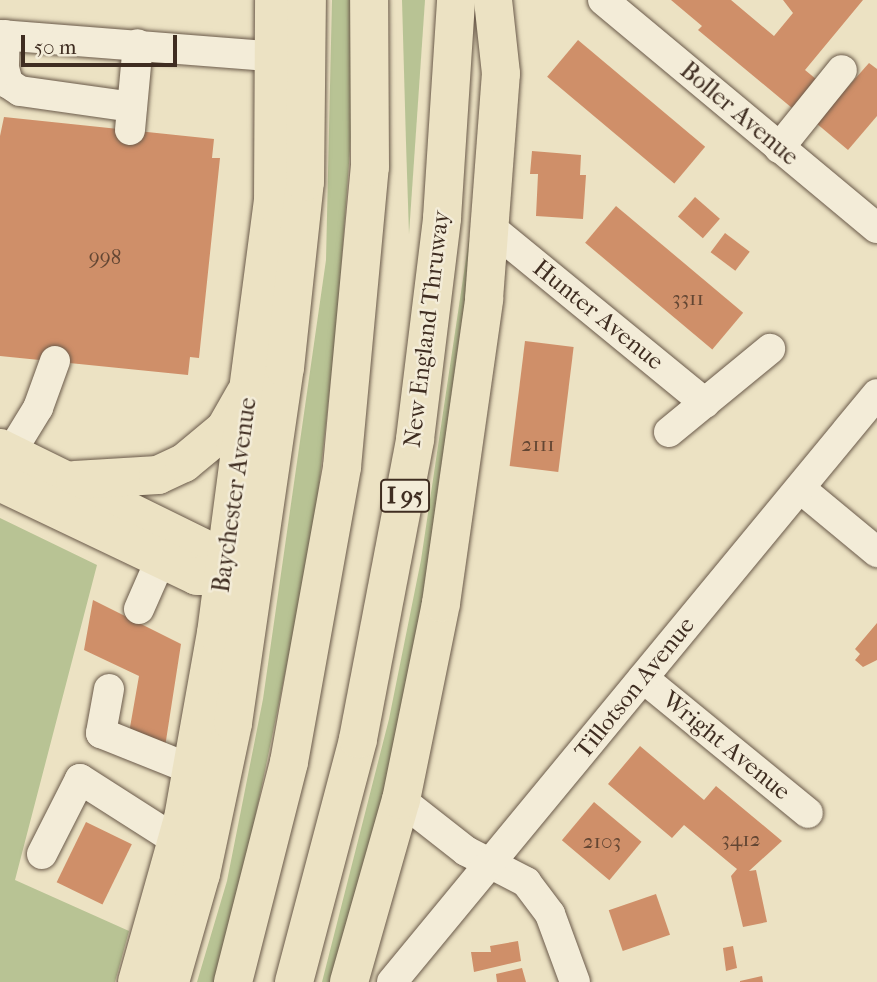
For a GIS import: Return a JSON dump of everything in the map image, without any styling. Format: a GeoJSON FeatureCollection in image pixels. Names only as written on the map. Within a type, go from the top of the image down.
{"type":"FeatureCollection","features":[{"type":"Feature","properties":{"kind":"main road","name":"Baychester Avenue"},"geometry":{"type":"LineString","coordinates":[[137,982],[177,841],[193,771],[299,258],[292,58],[274,0]]}},
{"type":"Feature","properties":{"kind":"main road","name":"Baychester Avenue"},"geometry":{"type":"LineString","coordinates":[[170,982],[219,799],[251,383],[292,58],[307,0]]}},
{"type":"Feature","properties":{"kind":"main road"},"geometry":{"type":"LineString","coordinates":[[233,982],[292,750],[342,467],[368,204],[369,0]]}},
{"type":"Feature","properties":{"kind":"main road","name":"New England Thruway"},"geometry":{"type":"LineString","coordinates":[[295,982],[358,739],[415,439],[442,218],[457,0]]}},
{"type":"Feature","properties":{"kind":"main road","name":"New England Thruway"},"geometry":{"type":"LineString","coordinates":[[349,982],[401,800],[441,603],[464,457],[490,227],[501,74],[493,0]]}},
{"type":"Feature","properties":{"kind":"main road"},"geometry":{"type":"LineString","coordinates":[[3,463],[66,479],[105,481],[158,475],[184,463],[225,429],[251,383]]}},
{"type":"Feature","properties":{"kind":"main road"},"geometry":{"type":"LineString","coordinates":[[3,463],[161,559],[197,576],[235,570]]}},
{"type":"Feature","properties":{"kind":"main road"},"geometry":{"type":"LineString","coordinates":[[66,479],[235,570]]}},
{"type":"Feature","properties":{"kind":"street"},"geometry":{"type":"LineString","coordinates":[[501,74],[506,0]]}},
{"type":"Feature","properties":{"kind":"street","name":"Boller Avenue"},"geometry":{"type":"LineString","coordinates":[[603,0],[877,228]]}},
{"type":"Feature","properties":{"kind":"street"},"geometry":{"type":"LineString","coordinates":[[138,44],[131,119],[20,91],[8,83],[4,68],[3,35],[138,44],[292,58]]}},
{"type":"Feature","properties":{"kind":"street"},"geometry":{"type":"LineString","coordinates":[[779,148],[842,70]]}},
{"type":"Feature","properties":{"kind":"street","name":"Hunter Avenue"},"geometry":{"type":"LineString","coordinates":[[490,227],[705,402]]}},
{"type":"Feature","properties":{"kind":"street"},"geometry":{"type":"LineString","coordinates":[[669,432],[769,349]]}},
{"type":"Feature","properties":{"kind":"street"},"geometry":{"type":"LineString","coordinates":[[3,463],[38,408],[55,361]]}},
{"type":"Feature","properties":{"kind":"street","name":"Tillotson Avenue"},"geometry":{"type":"LineString","coordinates":[[392,982],[877,394]]}},
{"type":"Feature","properties":{"kind":"street"},"geometry":{"type":"LineString","coordinates":[[801,489],[877,552]]}},
{"type":"Feature","properties":{"kind":"street"},"geometry":{"type":"LineString","coordinates":[[139,609],[161,559]]}},
{"type":"Feature","properties":{"kind":"street","name":"Wright Avenue"},"geometry":{"type":"LineString","coordinates":[[643,678],[808,813]]}},
{"type":"Feature","properties":{"kind":"street"},"geometry":{"type":"LineString","coordinates":[[109,690],[101,733],[193,771]]}},
{"type":"Feature","properties":{"kind":"street"},"geometry":{"type":"LineString","coordinates":[[42,854],[80,779],[177,841]]}},
{"type":"Feature","properties":{"kind":"street"},"geometry":{"type":"LineString","coordinates":[[401,800],[466,851],[493,862],[526,882],[539,897],[561,937],[575,982]]}},
{"type":"Feature","properties":{"kind":"green space"},"geometry":{"type":"Polygon","coordinates":[[[332,0],[350,0],[352,123],[337,325],[313,539],[241,886],[214,982],[197,982],[227,881],[263,699],[326,260],[332,0]]]}},
{"type":"Feature","properties":{"kind":"green space"},"geometry":{"type":"Polygon","coordinates":[[[402,0],[425,0],[409,234],[406,143],[402,0]]]}},
{"type":"Feature","properties":{"kind":"green space"},"geometry":{"type":"Polygon","coordinates":[[[480,165],[475,259],[402,739],[337,982],[322,982],[389,719],[421,560],[480,165]]]}},
{"type":"Feature","properties":{"kind":"green space"},"geometry":{"type":"Polygon","coordinates":[[[0,518],[97,565],[15,880],[129,931],[115,982],[0,982],[0,518]]]}},
{"type":"Feature","properties":{"kind":"building"},"geometry":{"type":"Polygon","coordinates":[[[671,0],[731,0],[774,36],[793,13],[783,0],[863,0],[805,70],[822,84],[798,113],[698,30],[702,26],[671,0]]]}},
{"type":"Feature","properties":{"kind":"building"},"geometry":{"type":"Polygon","coordinates":[[[578,40],[705,147],[674,183],[547,77],[578,40]]]}},
{"type":"Feature","properties":{"kind":"building"},"geometry":{"type":"Polygon","coordinates":[[[869,63],[877,69],[877,116],[848,150],[816,123],[869,63]]]}},
{"type":"Feature","properties":{"kind":"building"},"geometry":{"type":"Polygon","coordinates":[[[4,117],[214,139],[212,158],[220,158],[199,358],[190,357],[188,375],[0,356],[0,136],[4,117]]]}},
{"type":"Feature","properties":{"kind":"building"},"geometry":{"type":"Polygon","coordinates":[[[532,151],[581,155],[580,175],[586,175],[583,219],[536,216],[538,174],[530,174],[532,151]]]}},
{"type":"Feature","properties":{"kind":"building"},"geometry":{"type":"Polygon","coordinates":[[[695,197],[720,219],[703,238],[678,217],[695,197]]]}},
{"type":"Feature","properties":{"kind":"building"},"geometry":{"type":"Polygon","coordinates":[[[616,206],[743,313],[712,349],[585,243],[616,206]]]}},
{"type":"Feature","properties":{"kind":"building"},"geometry":{"type":"Polygon","coordinates":[[[725,233],[750,252],[735,271],[711,252],[725,233]]]}},
{"type":"Feature","properties":{"kind":"building"},"geometry":{"type":"Polygon","coordinates":[[[525,341],[574,347],[558,472],[510,466],[525,341]]]}},
{"type":"Feature","properties":{"kind":"building"},"geometry":{"type":"Polygon","coordinates":[[[93,600],[181,644],[165,747],[129,733],[139,676],[84,650],[93,600]]]}},
{"type":"Feature","properties":{"kind":"building"},"geometry":{"type":"Polygon","coordinates":[[[877,623],[877,660],[863,667],[855,660],[860,654],[855,649],[877,623]]]}},
{"type":"Feature","properties":{"kind":"building"},"geometry":{"type":"Polygon","coordinates":[[[640,746],[704,800],[716,786],[782,841],[749,871],[756,870],[767,922],[743,927],[731,876],[737,869],[684,825],[672,838],[608,784],[640,746]]]}},
{"type":"Feature","properties":{"kind":"building"},"geometry":{"type":"Polygon","coordinates":[[[594,802],[641,842],[609,880],[562,840],[594,802]]]}},
{"type":"Feature","properties":{"kind":"building"},"geometry":{"type":"Polygon","coordinates":[[[86,822],[132,844],[102,905],[57,882],[86,822]]]}},
{"type":"Feature","properties":{"kind":"building"},"geometry":{"type":"Polygon","coordinates":[[[656,894],[670,935],[623,951],[609,910],[656,894]]]}},
{"type":"Feature","properties":{"kind":"building"},"geometry":{"type":"Polygon","coordinates":[[[518,941],[521,961],[474,972],[471,952],[491,952],[490,946],[518,941]]]}},
{"type":"Feature","properties":{"kind":"building"},"geometry":{"type":"Polygon","coordinates":[[[733,946],[737,968],[726,971],[723,948],[733,946]]]}},
{"type":"Feature","properties":{"kind":"building"},"geometry":{"type":"Polygon","coordinates":[[[522,968],[526,982],[497,982],[496,974],[522,968]]]}},
{"type":"Feature","properties":{"kind":"building"},"geometry":{"type":"Polygon","coordinates":[[[762,976],[763,982],[740,982],[740,981],[762,976]]]}}]}
